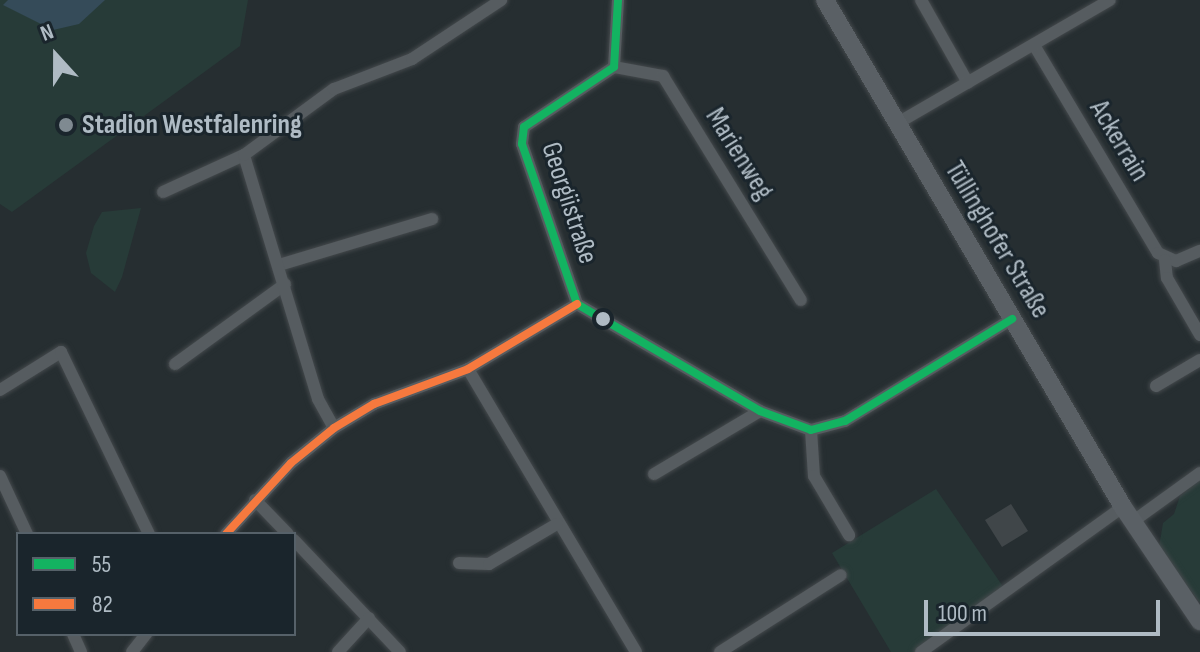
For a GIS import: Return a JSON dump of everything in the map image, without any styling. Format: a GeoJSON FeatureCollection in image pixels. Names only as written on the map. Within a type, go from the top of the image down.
{"type":"FeatureCollection","features":[{"type":"Feature","properties":{"kind":"main road","name":"Tüllinghofer Straße"},"geometry":{"type":"LineString","coordinates":[[825,0],[1128,515],[1200,621]]}},
{"type":"Feature","properties":{"kind":"street"},"geometry":{"type":"LineString","coordinates":[[475,0],[484,12]]}},
{"type":"Feature","properties":{"kind":"street"},"geometry":{"type":"LineString","coordinates":[[163,192],[244,155],[334,89],[412,59],[501,0]]}},
{"type":"Feature","properties":{"kind":"street"},"geometry":{"type":"LineString","coordinates":[[614,67],[618,0]]}},
{"type":"Feature","properties":{"kind":"street"},"geometry":{"type":"LineString","coordinates":[[921,0],[968,83]]}},
{"type":"Feature","properties":{"kind":"street"},"geometry":{"type":"LineString","coordinates":[[896,124],[1110,0]]}},
{"type":"Feature","properties":{"kind":"street","name":"Ackerrain"},"geometry":{"type":"LineString","coordinates":[[1034,45],[1165,260],[1167,278],[1200,335]]}},
{"type":"Feature","properties":{"kind":"street","name":"Marienweg"},"geometry":{"type":"LineString","coordinates":[[614,67],[663,76],[801,300]]}},
{"type":"Feature","properties":{"kind":"street","name":"Georgiistraße"},"geometry":{"type":"LineString","coordinates":[[614,67],[524,127],[522,144],[577,304],[760,411],[811,430]]}},
{"type":"Feature","properties":{"kind":"street"},"geometry":{"type":"LineString","coordinates":[[244,155],[318,399],[334,428]]}},
{"type":"Feature","properties":{"kind":"street"},"geometry":{"type":"LineString","coordinates":[[279,265],[432,219]]}},
{"type":"Feature","properties":{"kind":"street"},"geometry":{"type":"LineString","coordinates":[[1165,260],[1200,251]]}},
{"type":"Feature","properties":{"kind":"street"},"geometry":{"type":"LineString","coordinates":[[175,364],[285,284]]}},
{"type":"Feature","properties":{"kind":"street"},"geometry":{"type":"LineString","coordinates":[[228,532],[255,500],[334,428],[374,404],[468,369],[577,304]]}},
{"type":"Feature","properties":{"kind":"street"},"geometry":{"type":"LineString","coordinates":[[849,535],[814,476],[811,430],[845,421],[1012,319]]}},
{"type":"Feature","properties":{"kind":"street"},"geometry":{"type":"LineString","coordinates":[[0,390],[61,352],[148,532]]}},
{"type":"Feature","properties":{"kind":"street"},"geometry":{"type":"LineString","coordinates":[[1156,386],[1200,360]]}},
{"type":"Feature","properties":{"kind":"street"},"geometry":{"type":"LineString","coordinates":[[468,369],[557,524],[636,652]]}},
{"type":"Feature","properties":{"kind":"street"},"geometry":{"type":"LineString","coordinates":[[654,474],[760,411]]}},
{"type":"Feature","properties":{"kind":"street"},"geometry":{"type":"LineString","coordinates":[[921,652],[1128,515],[1200,473]]}},
{"type":"Feature","properties":{"kind":"street"},"geometry":{"type":"LineString","coordinates":[[0,476],[26,532]]}},
{"type":"Feature","properties":{"kind":"street"},"geometry":{"type":"LineString","coordinates":[[255,500],[286,532]]}},
{"type":"Feature","properties":{"kind":"street"},"geometry":{"type":"LineString","coordinates":[[459,563],[489,564],[557,524]]}},
{"type":"Feature","properties":{"kind":"street"},"geometry":{"type":"LineString","coordinates":[[296,542],[400,652]]}},
{"type":"Feature","properties":{"kind":"street"},"geometry":{"type":"LineString","coordinates":[[720,652],[841,575]]}},
{"type":"Feature","properties":{"kind":"street"},"geometry":{"type":"LineString","coordinates":[[338,652],[369,618]]}},
{"type":"Feature","properties":{"kind":"street"},"geometry":{"type":"LineString","coordinates":[[132,652],[144,636]]}},
{"type":"Feature","properties":{"kind":"green space","name":"Stadion Westfalenring"},"geometry":{"type":"Polygon","coordinates":[[[0,0],[248,0],[240,46],[12,212],[0,204],[0,0]]]}},
{"type":"Feature","properties":{"kind":"green space"},"geometry":{"type":"Polygon","coordinates":[[[141,208],[115,292],[91,273],[86,253],[94,226],[102,212],[141,208]]]}},
{"type":"Feature","properties":{"kind":"green space"},"geometry":{"type":"Polygon","coordinates":[[[1200,480],[1200,603],[1159,547],[1163,523],[1174,514],[1180,496],[1200,480]]]}},
{"type":"Feature","properties":{"kind":"green space"},"geometry":{"type":"Polygon","coordinates":[[[936,489],[1004,588],[915,652],[891,652],[832,553],[936,489]]]}},
{"type":"Feature","properties":{"kind":"water"},"geometry":{"type":"Polygon","coordinates":[[[8,0],[105,0],[79,24],[53,30],[3,5],[8,0]]]}},
{"type":"Feature","properties":{"kind":"building"},"geometry":{"type":"Polygon","coordinates":[[[1011,504],[1028,531],[1002,547],[985,520],[1011,504]]]}},
{"type":"Feature","properties":{"kind":"transit line","name":"55"},"geometry":{"type":"LineString","coordinates":[[618,0],[614,67],[524,127],[522,144],[577,304],[760,411],[811,430],[845,421],[1012,319]]}},
{"type":"Feature","properties":{"kind":"transit line","name":"82"},"geometry":{"type":"LineString","coordinates":[[228,532],[291,463],[334,428],[374,404],[468,369],[577,304]]}},
{"type":"Feature","properties":{"kind":"place","name":"Stadion Westfalenring"},"geometry":{"type":"Point","coordinates":[66,125]}}]}
